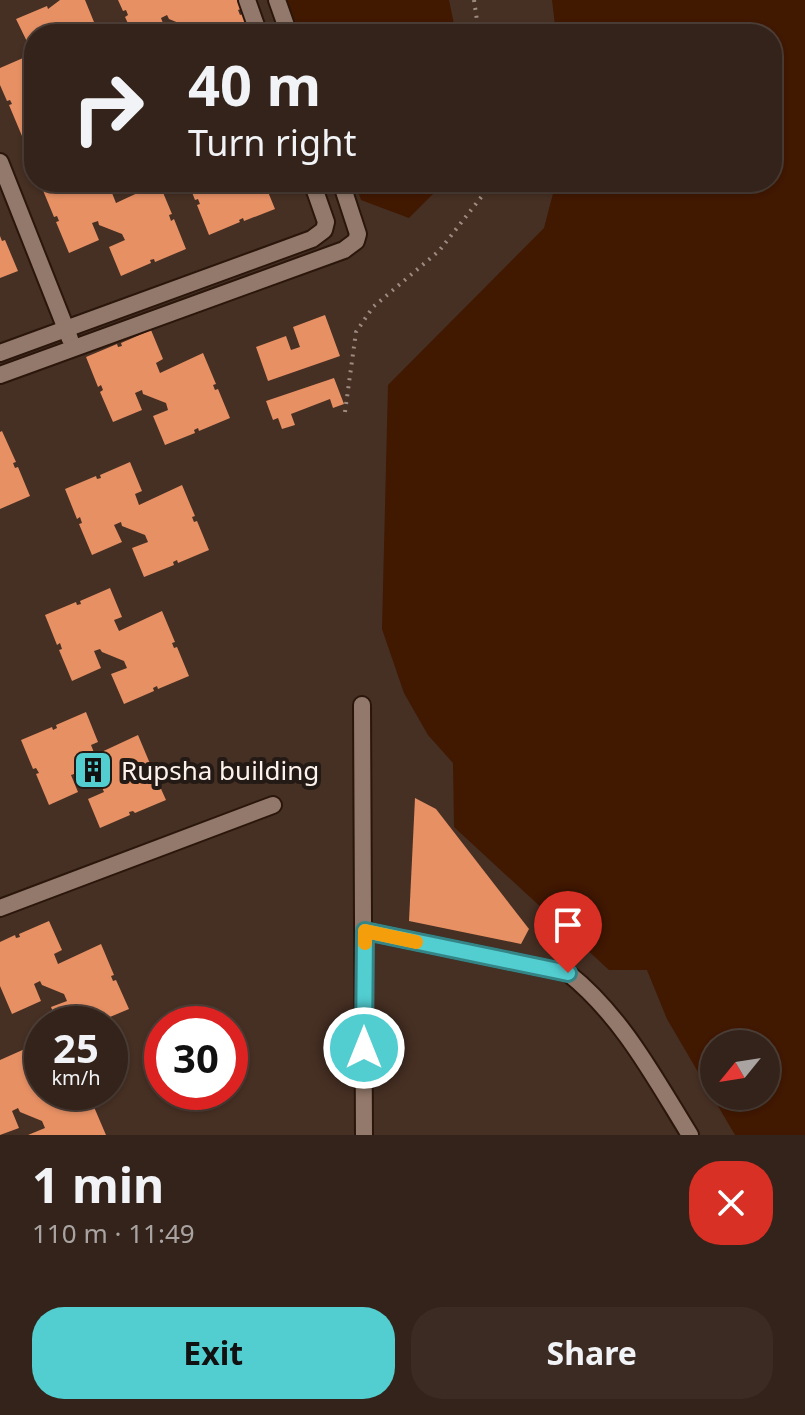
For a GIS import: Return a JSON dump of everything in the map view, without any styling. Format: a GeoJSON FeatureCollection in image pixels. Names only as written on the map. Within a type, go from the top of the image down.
{"type":"FeatureCollection","features":[{"type":"Feature","properties":{"kind":"street"},"geometry":{"type":"LineString","coordinates":[[247,0],[255,24]]}},
{"type":"Feature","properties":{"kind":"street"},"geometry":{"type":"LineString","coordinates":[[277,0],[285,24]]}},
{"type":"Feature","properties":{"kind":"street"},"geometry":{"type":"LineString","coordinates":[[0,162],[73,348]]}},
{"type":"Feature","properties":{"kind":"street"},"geometry":{"type":"LineString","coordinates":[[0,353],[312,239],[324,230],[326,222],[316,192]]}},
{"type":"Feature","properties":{"kind":"street"},"geometry":{"type":"LineString","coordinates":[[0,375],[344,250],[356,241],[358,234],[344,192]]}},
{"type":"Feature","properties":{"kind":"street"},"geometry":{"type":"LineString","coordinates":[[362,705],[364,1135]]}},
{"type":"Feature","properties":{"kind":"street"},"geometry":{"type":"LineString","coordinates":[[0,908],[273,805]]}},
{"type":"Feature","properties":{"kind":"street"},"geometry":{"type":"LineString","coordinates":[[365,931],[568,973],[589,989],[611,1013],[690,1135]]}},
{"type":"Feature","properties":{"kind":"path"},"geometry":{"type":"LineString","coordinates":[[474,0],[478,24]]}},
{"type":"Feature","properties":{"kind":"path"},"geometry":{"type":"LineString","coordinates":[[345,412],[356,332],[373,307],[439,251],[485,192]]}},
{"type":"Feature","properties":{"kind":"shaded area"},"geometry":{"type":"Polygon","coordinates":[[[285,0],[449,0],[454,24],[294,24],[285,0]]]}},
{"type":"Feature","properties":{"kind":"shaded area"},"geometry":{"type":"Polygon","coordinates":[[[552,0],[805,0],[805,1135],[735,1135],[720,1110],[780,1110],[780,1030],[700,1030],[700,1075],[667,1019],[647,970],[609,970],[454,827],[453,763],[428,735],[404,693],[382,629],[388,385],[544,228],[553,192],[782,192],[782,24],[555,24],[552,0]]]}},
{"type":"Feature","properties":{"kind":"shaded area"},"geometry":{"type":"Polygon","coordinates":[[[358,192],[435,192],[409,218],[361,200],[358,192]]]}},
{"type":"Feature","properties":{"kind":"building"},"geometry":{"type":"Polygon","coordinates":[[[60,0],[85,0],[94,22],[24,24],[24,35],[16,19],[47,6],[48,9],[60,0]]]}},
{"type":"Feature","properties":{"kind":"building"},"geometry":{"type":"Polygon","coordinates":[[[118,0],[237,0],[240,15],[243,14],[248,24],[181,24],[167,15],[161,18],[163,24],[128,24],[126,10],[123,11],[118,0]]]}},
{"type":"Feature","properties":{"kind":"building"},"geometry":{"type":"Polygon","coordinates":[[[23,58],[24,61],[22,136],[9,105],[12,104],[10,100],[7,101],[0,85],[0,68],[23,58]]]}},
{"type":"Feature","properties":{"kind":"building"},"geometry":{"type":"Polygon","coordinates":[[[44,192],[114,192],[112,193],[116,203],[140,192],[163,192],[172,214],[169,215],[171,221],[174,219],[186,249],[155,262],[154,259],[150,260],[151,263],[121,276],[109,247],[125,240],[122,234],[99,225],[98,221],[92,223],[99,240],[69,253],[56,222],[59,221],[57,216],[54,217],[44,192]]]}},
{"type":"Feature","properties":{"kind":"building"},"geometry":{"type":"Polygon","coordinates":[[[192,192],[268,192],[275,209],[244,221],[243,218],[209,235],[197,205],[200,204],[198,199],[195,200],[192,192]]]}},
{"type":"Feature","properties":{"kind":"building"},"geometry":{"type":"Polygon","coordinates":[[[0,236],[2,241],[5,240],[18,271],[0,278],[0,236]]]}},
{"type":"Feature","properties":{"kind":"building"},"geometry":{"type":"Polygon","coordinates":[[[325,315],[340,356],[268,381],[256,347],[286,336],[291,350],[300,347],[293,327],[325,315]]]}},
{"type":"Feature","properties":{"kind":"building"},"geometry":{"type":"Polygon","coordinates":[[[151,330],[163,359],[156,363],[160,373],[203,353],[216,384],[213,385],[215,390],[218,389],[230,418],[199,431],[198,428],[194,430],[195,433],[165,445],[153,416],[168,410],[166,403],[143,394],[142,390],[135,393],[142,410],[113,422],[100,392],[103,390],[101,385],[98,387],[86,357],[117,344],[118,347],[122,346],[121,343],[151,330]]]}},
{"type":"Feature","properties":{"kind":"building"},"geometry":{"type":"Polygon","coordinates":[[[334,378],[344,404],[333,408],[330,399],[291,414],[295,425],[282,429],[278,418],[273,420],[266,401],[334,378]]]}},
{"type":"Feature","properties":{"kind":"building"},"geometry":{"type":"Polygon","coordinates":[[[0,432],[16,462],[13,463],[15,468],[18,467],[30,496],[0,509],[0,432]]]}},
{"type":"Feature","properties":{"kind":"building"},"geometry":{"type":"Polygon","coordinates":[[[130,462],[142,491],[135,494],[139,505],[182,485],[195,516],[192,517],[194,522],[197,521],[209,550],[178,563],[177,560],[173,562],[174,565],[144,577],[132,548],[148,542],[145,535],[122,526],[121,522],[114,525],[122,542],[92,555],[79,524],[82,523],[80,517],[77,519],[65,489],[96,476],[97,479],[101,478],[100,475],[130,462]]]}},
{"type":"Feature","properties":{"kind":"building"},"geometry":{"type":"Polygon","coordinates":[[[110,588],[122,617],[114,620],[119,631],[162,611],[175,642],[172,643],[174,648],[177,647],[189,676],[158,689],[157,686],[153,688],[154,691],[124,704],[111,674],[127,668],[124,661],[100,649],[94,651],[101,668],[72,681],[59,650],[62,649],[60,643],[57,645],[45,615],[76,602],[77,605],[81,604],[80,601],[110,588]]]}},
{"type":"Feature","properties":{"kind":"building","name":"Rupsha building"},"geometry":{"type":"Polygon","coordinates":[[[86,712],[98,742],[91,745],[95,755],[138,735],[151,766],[148,767],[150,773],[153,771],[166,800],[135,813],[129,812],[130,815],[100,828],[88,799],[104,792],[101,785],[78,777],[77,773],[71,775],[78,792],[49,805],[36,774],[39,773],[36,768],[33,769],[21,740],[52,727],[53,730],[57,728],[56,725],[86,712]]]}},
{"type":"Feature","properties":{"kind":"building"},"geometry":{"type":"Polygon","coordinates":[[[415,798],[436,809],[529,929],[521,944],[409,921],[415,798]]]}},
{"type":"Feature","properties":{"kind":"building"},"geometry":{"type":"Polygon","coordinates":[[[49,921],[62,950],[54,954],[58,964],[101,944],[114,975],[111,976],[113,981],[116,980],[128,1006],[54,1006],[67,1001],[64,994],[42,985],[40,981],[34,984],[41,1001],[12,1014],[0,986],[0,942],[15,935],[16,938],[20,937],[19,934],[49,921]]]}},
{"type":"Feature","properties":{"kind":"building"},"geometry":{"type":"Polygon","coordinates":[[[24,1049],[24,1110],[95,1110],[106,1135],[28,1135],[45,1128],[42,1121],[20,1112],[18,1108],[12,1111],[19,1128],[0,1135],[0,1060],[24,1049]]]}},
{"type":"Feature","properties":{"kind":"slow traffic"},"geometry":{"type":"LineString","coordinates":[[365,943],[365,931],[416,942]]}},
{"type":"Feature","properties":{"kind":"place","name":"Rupsha building"},"geometry":{"type":"Point","coordinates":[93,770]}},
{"type":"Feature","properties":{"kind":"route"},"geometry":{"type":"LineString","coordinates":[[364,1048],[365,931],[568,973]]}}]}
